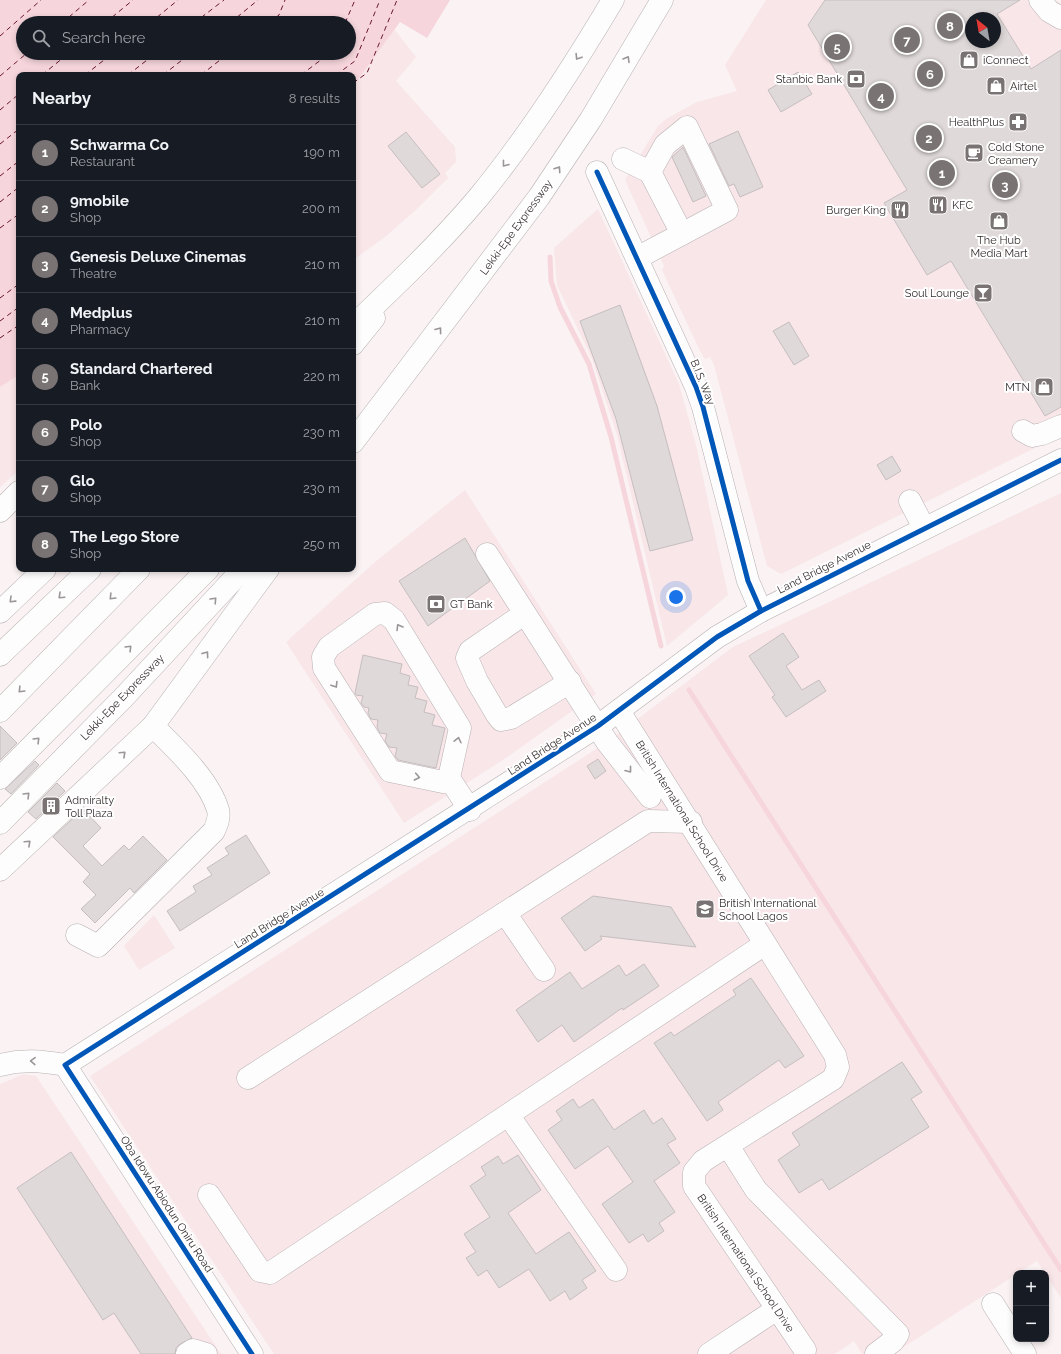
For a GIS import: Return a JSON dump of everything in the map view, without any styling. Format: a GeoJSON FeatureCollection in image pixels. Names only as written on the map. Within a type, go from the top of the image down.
{"type":"FeatureCollection","features":[{"type":"Feature","properties":{"kind":"main road"},"geometry":{"type":"LineString","coordinates":[[356,340],[422,260],[508,161],[558,88],[613,0]]}},
{"type":"Feature","properties":{"kind":"main road","name":"Lekki-Epe Expressway"},"geometry":{"type":"LineString","coordinates":[[356,438],[416,362],[539,197],[591,120],[662,0]]}},
{"type":"Feature","properties":{"kind":"main road"},"geometry":{"type":"LineString","coordinates":[[1040,0],[1049,11],[1061,18]]}},
{"type":"Feature","properties":{"kind":"main road"},"geometry":{"type":"LineString","coordinates":[[637,258],[727,210],[687,127],[665,145],[650,172]]}},
{"type":"Feature","properties":{"kind":"main road"},"geometry":{"type":"LineString","coordinates":[[623,159],[650,172],[682,234]]}},
{"type":"Feature","properties":{"kind":"main road","name":"B.I.S. Way"},"geometry":{"type":"LineString","coordinates":[[597,172],[696,387],[703,407],[748,581],[761,611]]}},
{"type":"Feature","properties":{"kind":"main road"},"geometry":{"type":"LineString","coordinates":[[356,312],[422,260]]}},
{"type":"Feature","properties":{"kind":"main road"},"geometry":{"type":"LineString","coordinates":[[356,323],[422,260]]}},
{"type":"Feature","properties":{"kind":"main road"},"geometry":{"type":"LineString","coordinates":[[356,421],[416,362]]}},
{"type":"Feature","properties":{"kind":"main road"},"geometry":{"type":"LineString","coordinates":[[356,449],[397,393],[416,362]]}},
{"type":"Feature","properties":{"kind":"main road"},"geometry":{"type":"LineString","coordinates":[[1023,430],[1032,436],[1042,434],[1061,426]]}},
{"type":"Feature","properties":{"kind":"main road","name":"Land Bridge Avenue"},"geometry":{"type":"LineString","coordinates":[[65,1065],[470,810],[598,726],[717,637],[761,611],[1061,460]]}},
{"type":"Feature","properties":{"kind":"main road"},"geometry":{"type":"LineString","coordinates":[[0,511],[16,495]]}},
{"type":"Feature","properties":{"kind":"main road"},"geometry":{"type":"LineString","coordinates":[[910,502],[924,528]]}},
{"type":"Feature","properties":{"kind":"main road"},"geometry":{"type":"LineString","coordinates":[[487,554],[524,614],[608,742],[659,792],[648,821]]}},
{"type":"Feature","properties":{"kind":"main road"},"geometry":{"type":"LineString","coordinates":[[0,612],[42,572]]}},
{"type":"Feature","properties":{"kind":"main road"},"geometry":{"type":"LineString","coordinates":[[0,655],[87,572]]}},
{"type":"Feature","properties":{"kind":"main road"},"geometry":{"type":"LineString","coordinates":[[0,711],[136,572]]}},
{"type":"Feature","properties":{"kind":"main road"},"geometry":{"type":"LineString","coordinates":[[0,778],[205,572]]}},
{"type":"Feature","properties":{"kind":"main road","name":"Lekki-Epe Expressway"},"geometry":{"type":"LineString","coordinates":[[0,823],[124,697],[240,572]]}},
{"type":"Feature","properties":{"kind":"main road"},"geometry":{"type":"LineString","coordinates":[[0,870],[153,726],[266,572]]}},
{"type":"Feature","properties":{"kind":"main road"},"geometry":{"type":"LineString","coordinates":[[449,778],[443,782],[390,771],[324,668],[323,657],[329,647],[375,614],[385,613],[394,620],[460,728],[449,778],[470,810]]}},
{"type":"Feature","properties":{"kind":"main road"},"geometry":{"type":"LineString","coordinates":[[524,614],[470,651],[467,658],[477,681],[497,715],[501,720],[511,718],[570,682]]}},
{"type":"Feature","properties":{"kind":"main road","name":"British International School Drive"},"geometry":{"type":"LineString","coordinates":[[619,711],[659,792],[691,822],[835,1055],[838,1067],[833,1079],[703,1161],[694,1172],[694,1186],[805,1350]]}},
{"type":"Feature","properties":{"kind":"main road"},"geometry":{"type":"LineString","coordinates":[[77,935],[98,946],[214,831],[218,820],[218,810],[202,781],[184,758],[153,726]]}},
{"type":"Feature","properties":{"kind":"main road"},"geometry":{"type":"LineString","coordinates":[[248,1078],[648,821],[691,822]]}},
{"type":"Feature","properties":{"kind":"main road"},"geometry":{"type":"LineString","coordinates":[[505,913],[544,970]]}},
{"type":"Feature","properties":{"kind":"main road"},"geometry":{"type":"LineString","coordinates":[[209,1195],[260,1271],[270,1273],[765,944]]}},
{"type":"Feature","properties":{"kind":"main road"},"geometry":{"type":"LineString","coordinates":[[0,1064],[36,1060],[65,1065]]}},
{"type":"Feature","properties":{"kind":"main road","name":"Oba Idowu Abiodun Oniru Road"},"geometry":{"type":"LineString","coordinates":[[65,1065],[252,1354]]}},
{"type":"Feature","properties":{"kind":"main road"},"geometry":{"type":"LineString","coordinates":[[508,1116],[616,1270]]}},
{"type":"Feature","properties":{"kind":"main road"},"geometry":{"type":"LineString","coordinates":[[728,1146],[756,1190],[898,1334],[893,1341],[876,1354]]}},
{"type":"Feature","properties":{"kind":"main road"},"geometry":{"type":"LineString","coordinates":[[993,1304],[1025,1354]]}},
{"type":"Feature","properties":{"kind":"main road"},"geometry":{"type":"LineString","coordinates":[[709,1354],[777,1309]]}},
{"type":"Feature","properties":{"kind":"main road"},"geometry":{"type":"LineString","coordinates":[[187,1354],[194,1350],[206,1354]]}},
{"type":"Feature","properties":{"kind":"shaded area"},"geometry":{"type":"Polygon","coordinates":[[[0,0],[450,0],[427,38],[400,22],[356,82],[356,72],[16,72],[16,377],[0,387],[0,0]]]}},
{"type":"Feature","properties":{"kind":"shaded area"},"geometry":{"type":"Polygon","coordinates":[[[766,0],[1055,0],[1061,3],[1061,435],[781,574],[767,566],[714,365],[710,357],[705,359],[700,351],[662,270],[664,266],[625,180],[658,126],[666,119],[697,102],[737,91],[725,65],[766,0]]]}},
{"type":"Feature","properties":{"kind":"shaded area"},"geometry":{"type":"Polygon","coordinates":[[[394,29],[416,57],[396,81],[455,147],[456,162],[445,173],[448,178],[419,207],[385,237],[356,258],[356,82],[394,29]]]}},
{"type":"Feature","properties":{"kind":"shaded area"},"geometry":{"type":"Polygon","coordinates":[[[598,209],[679,384],[696,445],[728,595],[667,646],[617,435],[592,359],[557,285],[554,248],[598,209]]]}},
{"type":"Feature","properties":{"kind":"shaded area"},"geometry":{"type":"Polygon","coordinates":[[[16,377],[16,473],[0,487],[0,387],[16,377]]]}},
{"type":"Feature","properties":{"kind":"shaded area"},"geometry":{"type":"Polygon","coordinates":[[[465,490],[596,694],[503,760],[404,823],[286,642],[375,562],[465,490]]]}},
{"type":"Feature","properties":{"kind":"shaded area","name":"British International School Lagos"},"geometry":{"type":"Polygon","coordinates":[[[1061,493],[1061,1298],[1049,1280],[1049,1270],[1043,1270],[1037,1261],[1023,1270],[1013,1270],[1013,1276],[893,1354],[862,1354],[854,1341],[835,1354],[274,1354],[90,1076],[607,742],[733,647],[1061,493]]]}},
{"type":"Feature","properties":{"kind":"shaded area"},"geometry":{"type":"Polygon","coordinates":[[[154,915],[175,948],[139,970],[124,946],[154,915]]]}},
{"type":"Feature","properties":{"kind":"shaded area"},"geometry":{"type":"Polygon","coordinates":[[[24,1074],[36,1076],[221,1354],[0,1354],[0,1084],[24,1074]]]}},
{"type":"Feature","properties":{"kind":"building"},"geometry":{"type":"Polygon","coordinates":[[[825,0],[1020,0],[1000,12],[965,12],[965,48],[1001,48],[1001,20],[1031,69],[1061,50],[1061,407],[1045,416],[951,261],[927,275],[884,203],[907,190],[808,25],[825,0]]]}},
{"type":"Feature","properties":{"kind":"building"},"geometry":{"type":"Polygon","coordinates":[[[798,72],[812,94],[781,112],[768,90],[798,72]]]}},
{"type":"Feature","properties":{"kind":"building"},"geometry":{"type":"Polygon","coordinates":[[[738,131],[763,187],[740,197],[734,184],[729,186],[709,144],[738,131]]]}},
{"type":"Feature","properties":{"kind":"building"},"geometry":{"type":"Polygon","coordinates":[[[406,132],[440,174],[422,188],[388,146],[406,132]]]}},
{"type":"Feature","properties":{"kind":"building"},"geometry":{"type":"Polygon","coordinates":[[[683,147],[706,196],[693,202],[672,157],[683,147]]]}},
{"type":"Feature","properties":{"kind":"building"},"geometry":{"type":"Polygon","coordinates":[[[620,305],[657,406],[693,540],[650,551],[616,419],[580,321],[620,305]]]}},
{"type":"Feature","properties":{"kind":"building"},"geometry":{"type":"Polygon","coordinates":[[[789,322],[809,356],[794,365],[773,331],[789,322]]]}},
{"type":"Feature","properties":{"kind":"building"},"geometry":{"type":"Polygon","coordinates":[[[892,456],[901,471],[886,480],[877,465],[892,456]]]}},
{"type":"Feature","properties":{"kind":"building","name":"GT Bank"},"geometry":{"type":"Polygon","coordinates":[[[465,538],[490,581],[428,626],[399,581],[465,538]]]}},
{"type":"Feature","properties":{"kind":"building"},"geometry":{"type":"Polygon","coordinates":[[[783,633],[799,657],[786,666],[802,690],[819,680],[826,691],[786,717],[772,697],[775,695],[749,656],[783,633]]]}},
{"type":"Feature","properties":{"kind":"building"},"geometry":{"type":"Polygon","coordinates":[[[363,655],[402,664],[400,673],[410,676],[408,685],[418,687],[415,698],[427,701],[424,712],[435,715],[432,725],[445,728],[436,768],[398,760],[395,756],[397,748],[389,747],[385,741],[387,734],[380,733],[377,727],[378,720],[371,719],[368,713],[369,708],[364,707],[361,703],[363,696],[356,695],[355,693],[363,655]]]}},
{"type":"Feature","properties":{"kind":"building"},"geometry":{"type":"Polygon","coordinates":[[[0,726],[17,743],[0,760],[0,726]]]}},
{"type":"Feature","properties":{"kind":"building"},"geometry":{"type":"Polygon","coordinates":[[[598,759],[606,771],[595,779],[587,766],[598,759]]]}},
{"type":"Feature","properties":{"kind":"building"},"geometry":{"type":"Polygon","coordinates":[[[35,761],[39,765],[11,794],[5,789],[35,761]]]}},
{"type":"Feature","properties":{"kind":"building"},"geometry":{"type":"Polygon","coordinates":[[[57,783],[65,791],[36,819],[28,812],[57,783]]]}},
{"type":"Feature","properties":{"kind":"building"},"geometry":{"type":"Polygon","coordinates":[[[83,809],[101,828],[83,846],[102,866],[124,845],[129,850],[143,836],[167,860],[134,893],[130,888],[95,923],[81,909],[96,895],[83,882],[90,874],[53,837],[83,809]]]}},
{"type":"Feature","properties":{"kind":"building"},"geometry":{"type":"Polygon","coordinates":[[[246,835],[270,873],[180,931],[167,911],[196,892],[193,886],[212,875],[207,868],[229,854],[225,848],[246,835]]]}},
{"type":"Feature","properties":{"kind":"building"},"geometry":{"type":"Polygon","coordinates":[[[593,896],[671,907],[696,947],[600,936],[602,939],[585,951],[561,918],[593,896]]]}},
{"type":"Feature","properties":{"kind":"building"},"geometry":{"type":"Polygon","coordinates":[[[644,964],[659,986],[623,1010],[622,1008],[574,1042],[562,1025],[538,1042],[516,1010],[570,972],[582,989],[619,965],[626,976],[644,964]]]}},
{"type":"Feature","properties":{"kind":"building"},"geometry":{"type":"Polygon","coordinates":[[[751,978],[804,1056],[785,1068],[779,1060],[718,1102],[723,1110],[707,1121],[654,1043],[671,1032],[674,1036],[736,995],[733,990],[751,978]]]}},
{"type":"Feature","properties":{"kind":"building"},"geometry":{"type":"Polygon","coordinates":[[[902,1062],[922,1092],[911,1099],[929,1127],[829,1190],[822,1179],[799,1193],[778,1160],[800,1145],[792,1133],[902,1062]]]}},
{"type":"Feature","properties":{"kind":"building"},"geometry":{"type":"Polygon","coordinates":[[[573,1099],[579,1108],[593,1099],[614,1130],[644,1110],[653,1124],[662,1118],[676,1139],[667,1144],[680,1163],[654,1181],[675,1212],[659,1223],[664,1231],[648,1242],[643,1234],[629,1243],[602,1204],[633,1182],[608,1146],[575,1169],[548,1130],[562,1120],[556,1111],[573,1099]]]}},
{"type":"Feature","properties":{"kind":"building"},"geometry":{"type":"Polygon","coordinates":[[[71,1152],[192,1338],[180,1344],[176,1348],[175,1354],[141,1354],[114,1313],[103,1320],[17,1188],[71,1152]]]}},
{"type":"Feature","properties":{"kind":"building"},"geometry":{"type":"Polygon","coordinates":[[[518,1155],[541,1190],[508,1213],[536,1254],[569,1232],[596,1271],[582,1280],[587,1288],[570,1300],[565,1291],[550,1301],[529,1269],[499,1288],[487,1270],[478,1276],[466,1258],[476,1252],[464,1234],[490,1217],[470,1186],[486,1175],[481,1167],[498,1156],[503,1164],[518,1155]]]}},
{"type":"Feature","properties":{"kind":"waterway"},"geometry":{"type":"LineString","coordinates":[[550,257],[551,281],[560,307],[589,364],[611,437],[661,646]]}},
{"type":"Feature","properties":{"kind":"waterway"},"geometry":{"type":"LineString","coordinates":[[689,690],[1061,1270]]}},
{"type":"Feature","properties":{"kind":"ferry route"},"geometry":{"type":"LineString","coordinates":[[23,16],[41,0]]}},
{"type":"Feature","properties":{"kind":"ferry route"},"geometry":{"type":"LineString","coordinates":[[70,16],[89,0]]}},
{"type":"Feature","properties":{"kind":"ferry route"},"geometry":{"type":"LineString","coordinates":[[114,16],[133,0]]}},
{"type":"Feature","properties":{"kind":"ferry route"},"geometry":{"type":"LineString","coordinates":[[159,16],[178,0]]}},
{"type":"Feature","properties":{"kind":"ferry route"},"geometry":{"type":"LineString","coordinates":[[203,16],[224,0]]}},
{"type":"Feature","properties":{"kind":"ferry route"},"geometry":{"type":"LineString","coordinates":[[239,16],[258,0]]}},
{"type":"Feature","properties":{"kind":"ferry route"},"geometry":{"type":"LineString","coordinates":[[278,16],[285,0]]}},
{"type":"Feature","properties":{"kind":"ferry route"},"geometry":{"type":"LineString","coordinates":[[348,16],[355,0]]}},
{"type":"Feature","properties":{"kind":"ferry route"},"geometry":{"type":"LineString","coordinates":[[356,59],[380,0]]}},
{"type":"Feature","properties":{"kind":"ferry route"},"geometry":{"type":"LineString","coordinates":[[356,81],[367,73],[397,0]]}},
{"type":"Feature","properties":{"kind":"ferry route"},"geometry":{"type":"LineString","coordinates":[[0,36],[16,22]]}},
{"type":"Feature","properties":{"kind":"ferry route"},"geometry":{"type":"LineString","coordinates":[[0,76],[19,60]]}},
{"type":"Feature","properties":{"kind":"ferry route"},"geometry":{"type":"LineString","coordinates":[[46,72],[60,60]]}},
{"type":"Feature","properties":{"kind":"ferry route"},"geometry":{"type":"LineString","coordinates":[[89,72],[104,60]]}},
{"type":"Feature","properties":{"kind":"ferry route"},"geometry":{"type":"LineString","coordinates":[[132,72],[147,60]]}},
{"type":"Feature","properties":{"kind":"ferry route"},"geometry":{"type":"LineString","coordinates":[[167,72],[182,60]]}},
{"type":"Feature","properties":{"kind":"ferry route"},"geometry":{"type":"LineString","coordinates":[[205,72],[220,60]]}},
{"type":"Feature","properties":{"kind":"ferry route"},"geometry":{"type":"LineString","coordinates":[[305,72],[321,60]]}},
{"type":"Feature","properties":{"kind":"ferry route"},"geometry":{"type":"LineString","coordinates":[[340,72],[355,60]]}},
{"type":"Feature","properties":{"kind":"ferry route"},"geometry":{"type":"LineString","coordinates":[[0,110],[16,97]]}},
{"type":"Feature","properties":{"kind":"ferry route"},"geometry":{"type":"LineString","coordinates":[[0,144],[16,131]]}},
{"type":"Feature","properties":{"kind":"ferry route"},"geometry":{"type":"LineString","coordinates":[[0,176],[16,163]]}},
{"type":"Feature","properties":{"kind":"ferry route"},"geometry":{"type":"LineString","coordinates":[[0,202],[16,189]]}},
{"type":"Feature","properties":{"kind":"ferry route"},"geometry":{"type":"LineString","coordinates":[[0,228],[16,216]]}},
{"type":"Feature","properties":{"kind":"ferry route"},"geometry":{"type":"LineString","coordinates":[[0,298],[16,286]]}},
{"type":"Feature","properties":{"kind":"ferry route"},"geometry":{"type":"LineString","coordinates":[[0,321],[16,309]]}},
{"type":"Feature","properties":{"kind":"ferry route"},"geometry":{"type":"LineString","coordinates":[[0,338],[16,327]]}},
{"type":"Feature","properties":{"kind":"cycle path"},"geometry":{"type":"LineString","coordinates":[[597,172],[696,387],[703,407],[748,581],[761,611]]}},
{"type":"Feature","properties":{"kind":"cycle path"},"geometry":{"type":"LineString","coordinates":[[252,1354],[65,1065],[598,726],[717,637],[761,611],[1061,460]]}},
{"type":"Feature","properties":{"kind":"place","name":"The Lego Store"},"geometry":{"type":"Point","coordinates":[950,26]}},
{"type":"Feature","properties":{"kind":"place","name":"Glo"},"geometry":{"type":"Point","coordinates":[907,40]}},
{"type":"Feature","properties":{"kind":"place","name":"Standard Chartered"},"geometry":{"type":"Point","coordinates":[837,47]}},
{"type":"Feature","properties":{"kind":"place","name":"iConnect"},"geometry":{"type":"Point","coordinates":[969,60]}},
{"type":"Feature","properties":{"kind":"place","name":"Polo"},"geometry":{"type":"Point","coordinates":[930,74]}},
{"type":"Feature","properties":{"kind":"place","name":"Stanbic Bank"},"geometry":{"type":"Point","coordinates":[856,79]}},
{"type":"Feature","properties":{"kind":"place","name":"Airtel"},"geometry":{"type":"Point","coordinates":[996,86]}},
{"type":"Feature","properties":{"kind":"place","name":"Medplus"},"geometry":{"type":"Point","coordinates":[881,96]}},
{"type":"Feature","properties":{"kind":"place","name":"HealthPlus"},"geometry":{"type":"Point","coordinates":[1018,122]}},
{"type":"Feature","properties":{"kind":"place","name":"9mobile"},"geometry":{"type":"Point","coordinates":[929,138]}},
{"type":"Feature","properties":{"kind":"place","name":"Cold Stone Creamery"},"geometry":{"type":"Point","coordinates":[974,153]}},
{"type":"Feature","properties":{"kind":"place","name":"Schwarma Co"},"geometry":{"type":"Point","coordinates":[942,173]}},
{"type":"Feature","properties":{"kind":"place","name":"Genesis Deluxe Cinemas"},"geometry":{"type":"Point","coordinates":[1005,185]}},
{"type":"Feature","properties":{"kind":"place","name":"KFC"},"geometry":{"type":"Point","coordinates":[938,205]}},
{"type":"Feature","properties":{"kind":"place","name":"Burger King"},"geometry":{"type":"Point","coordinates":[900,210]}},
{"type":"Feature","properties":{"kind":"place","name":"The Hub Media Mart"},"geometry":{"type":"Point","coordinates":[999,221]}},
{"type":"Feature","properties":{"kind":"place","name":"Soul Lounge"},"geometry":{"type":"Point","coordinates":[983,293]}},
{"type":"Feature","properties":{"kind":"place","name":"MTN"},"geometry":{"type":"Point","coordinates":[1044,387]}},
{"type":"Feature","properties":{"kind":"place","name":"GT Bank"},"geometry":{"type":"Point","coordinates":[436,604]}},
{"type":"Feature","properties":{"kind":"place","name":"Admiralty Toll Plaza"},"geometry":{"type":"Point","coordinates":[51,806]}},
{"type":"Feature","properties":{"kind":"place","name":"British International School Lagos"},"geometry":{"type":"Point","coordinates":[705,909]}}]}
